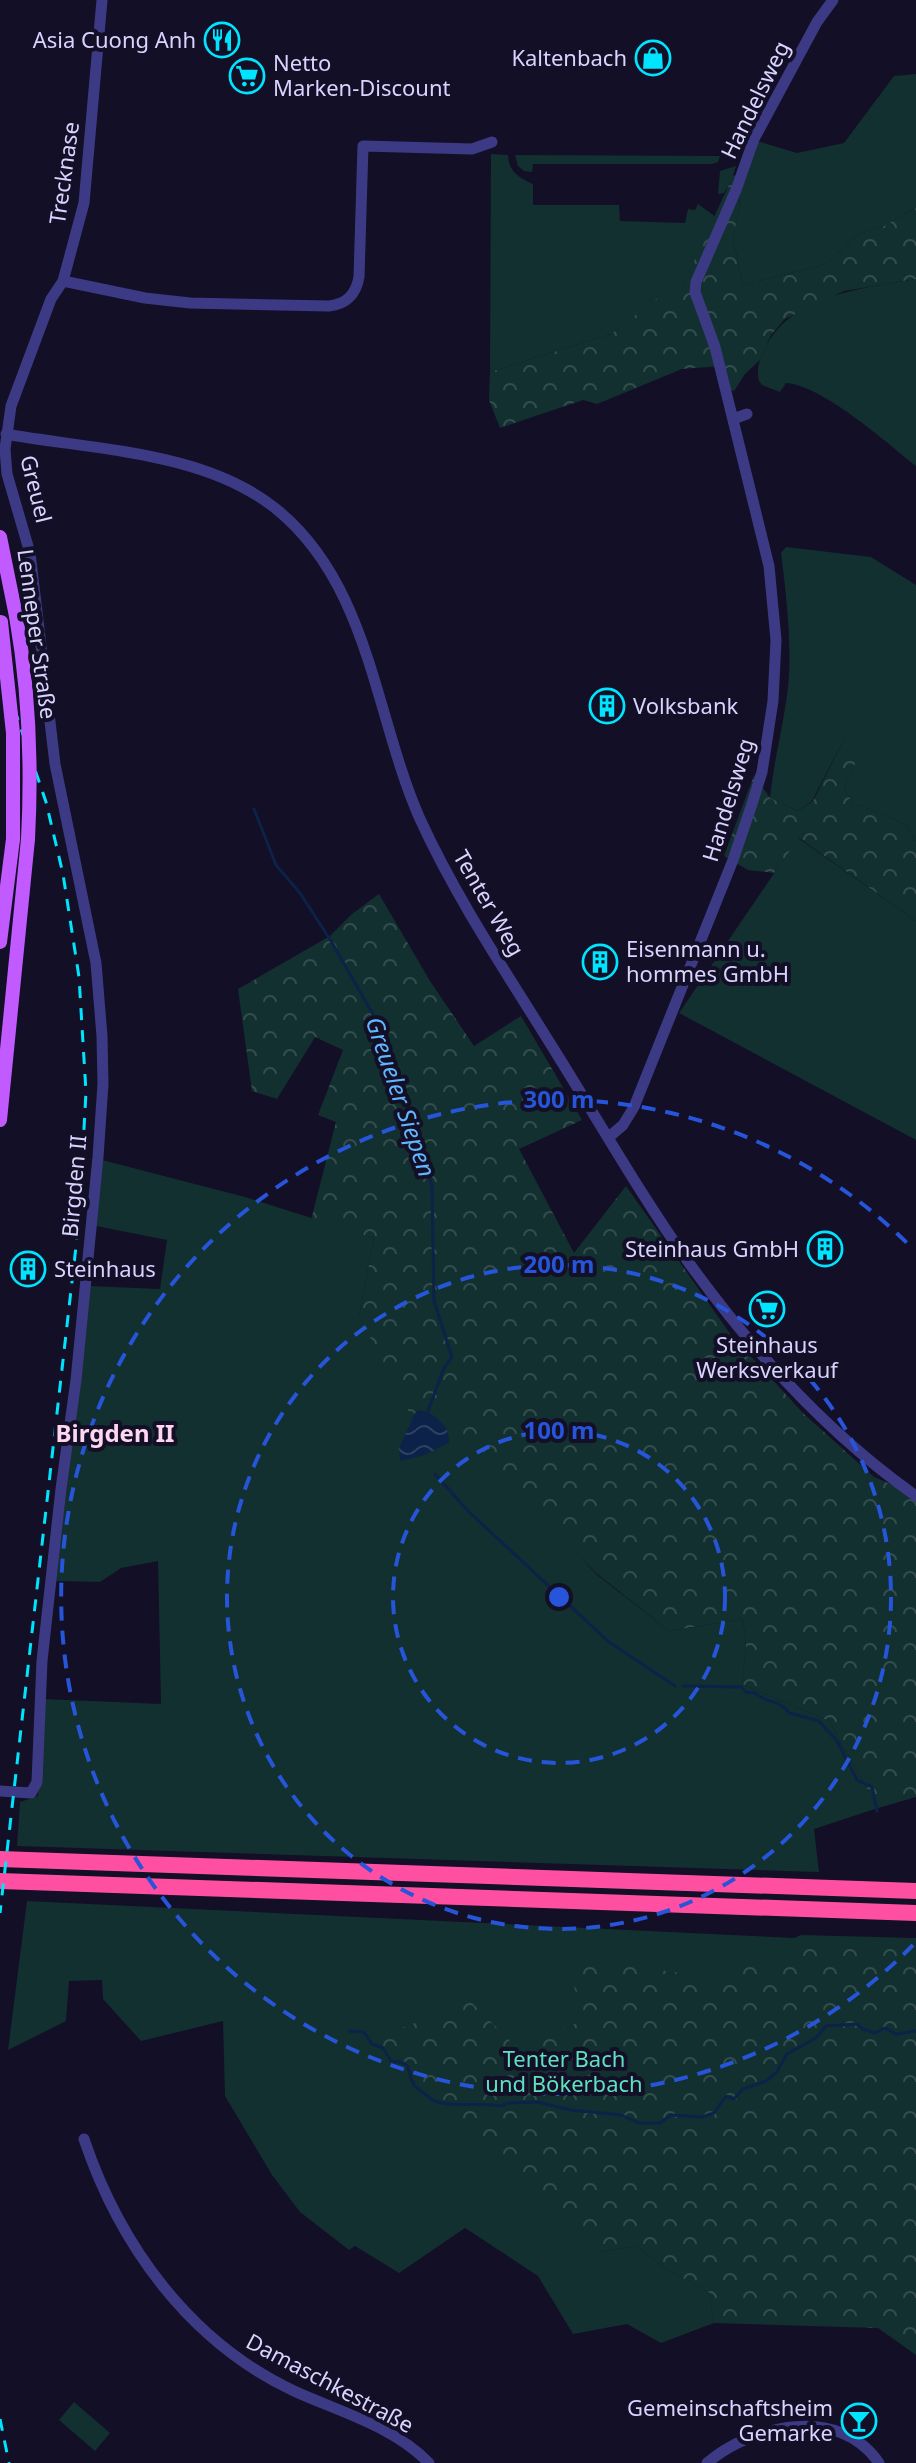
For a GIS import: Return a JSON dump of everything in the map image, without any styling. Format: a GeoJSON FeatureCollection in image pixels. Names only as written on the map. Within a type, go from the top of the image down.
{"type":"FeatureCollection","features":[{"type":"Feature","properties":{"kind":"highway"},"geometry":{"type":"LineString","coordinates":[[0,1859],[916,1891]]}},
{"type":"Feature","properties":{"kind":"highway"},"geometry":{"type":"LineString","coordinates":[[0,1881],[916,1913]]}},
{"type":"Feature","properties":{"kind":"main road","name":"Lenneper Straße"},"geometry":{"type":"LineString","coordinates":[[0,537],[16,616],[29,742],[0,1120]]}},
{"type":"Feature","properties":{"kind":"main road","name":"Lenneper Straße"},"geometry":{"type":"LineString","coordinates":[[0,942],[20,839],[1,619]]}},
{"type":"Feature","properties":{"kind":"street","name":"Trecknase"},"geometry":{"type":"LineString","coordinates":[[6,434],[11,406],[23,372],[51,299],[63,281],[84,203],[102,0]]}},
{"type":"Feature","properties":{"kind":"street","name":"Handelsweg"},"geometry":{"type":"LineString","coordinates":[[609,1137],[623,1125],[634,1107],[733,860],[765,758],[775,671],[773,587],[766,547],[715,347],[695,292],[697,277],[754,139],[817,22],[833,0]]}},
{"type":"Feature","properties":{"kind":"street"},"geometry":{"type":"LineString","coordinates":[[63,281],[145,298],[196,304],[341,304],[354,292],[359,277],[363,146],[472,149],[492,142]]}},
{"type":"Feature","properties":{"kind":"street"},"geometry":{"type":"LineString","coordinates":[[733,419],[747,414]]}},
{"type":"Feature","properties":{"kind":"street","name":"Greuel"},"geometry":{"type":"LineString","coordinates":[[6,434],[7,474],[30,553],[45,695]]}},
{"type":"Feature","properties":{"kind":"street","name":"Tenter Weg"},"geometry":{"type":"LineString","coordinates":[[6,434],[166,459],[211,472],[240,485],[275,508],[320,555],[351,611],[392,746],[409,794],[436,853],[477,925],[683,1254],[746,1336],[823,1418],[916,1496]]}},
{"type":"Feature","properties":{"kind":"street","name":"Birgden II"},"geometry":{"type":"LineString","coordinates":[[0,1791],[28,1794],[37,1787],[42,1661],[76,1380],[103,1084],[96,963],[55,764],[45,695]]}},
{"type":"Feature","properties":{"kind":"street","name":"Damaschkestraße"},"geometry":{"type":"LineString","coordinates":[[84,2139],[106,2198],[129,2238],[164,2287],[199,2327],[228,2352],[265,2377],[403,2441],[429,2463]]}},
{"type":"Feature","properties":{"kind":"street"},"geometry":{"type":"LineString","coordinates":[[707,2463],[721,2452],[751,2438],[807,2425],[837,2430],[851,2437],[879,2463]]}},
{"type":"Feature","properties":{"kind":"green space"},"geometry":{"type":"Polygon","coordinates":[[[916,74],[916,208],[884,226],[857,235],[826,264],[743,285],[733,239],[740,203],[738,194],[757,141],[797,153],[844,143],[894,76],[916,74]]]}},
{"type":"Feature","properties":{"kind":"green space"},"geometry":{"type":"Polygon","coordinates":[[[491,154],[508,155],[515,173],[533,184],[533,205],[619,205],[620,221],[685,223],[688,209],[695,210],[698,204],[716,217],[682,287],[673,287],[611,334],[490,372],[491,154]]]}},
{"type":"Feature","properties":{"kind":"green space"},"geometry":{"type":"Polygon","coordinates":[[[515,155],[720,156],[718,162],[712,164],[533,164],[532,172],[518,166],[515,155]]]}},
{"type":"Feature","properties":{"kind":"green space"},"geometry":{"type":"Polygon","coordinates":[[[736,166],[733,175],[738,177],[735,185],[732,179],[724,193],[718,194],[720,171],[736,166]]]}},
{"type":"Feature","properties":{"kind":"green space"},"geometry":{"type":"Polygon","coordinates":[[[732,178],[740,203],[733,239],[743,285],[826,264],[857,235],[884,226],[916,208],[916,279],[844,291],[785,319],[771,335],[760,360],[745,374],[734,391],[730,390],[722,366],[682,369],[597,404],[583,400],[500,428],[489,400],[490,372],[611,334],[673,286],[682,287],[732,178]]]}},
{"type":"Feature","properties":{"kind":"green space"},"geometry":{"type":"Polygon","coordinates":[[[916,279],[916,466],[854,417],[817,394],[786,383],[780,392],[759,381],[758,366],[764,351],[775,332],[790,317],[829,297],[916,279]]]}},
{"type":"Feature","properties":{"kind":"green space"},"geometry":{"type":"Polygon","coordinates":[[[786,547],[871,557],[916,585],[916,841],[907,825],[852,802],[844,788],[867,737],[844,739],[812,801],[798,811],[770,798],[789,676],[789,630],[781,553],[786,547]]]}},
{"type":"Feature","properties":{"kind":"green space"},"geometry":{"type":"Polygon","coordinates":[[[860,730],[868,736],[844,788],[852,802],[907,825],[916,841],[916,921],[799,838],[774,873],[748,870],[724,856],[754,775],[770,798],[798,811],[813,801],[844,739],[860,730]]]}},
{"type":"Feature","properties":{"kind":"green space"},"geometry":{"type":"Polygon","coordinates":[[[798,838],[916,921],[916,1140],[679,1013],[798,838]]]}},
{"type":"Feature","properties":{"kind":"green space"},"geometry":{"type":"Polygon","coordinates":[[[379,894],[430,981],[474,1046],[521,1016],[582,1120],[519,1149],[574,1253],[626,1186],[731,1335],[804,1414],[874,1477],[916,1495],[916,1797],[878,1808],[829,1721],[742,1684],[746,1646],[743,1619],[669,1631],[596,1573],[463,1434],[454,1386],[412,1418],[359,1316],[374,1238],[311,1220],[336,1122],[318,1115],[343,1050],[315,1037],[277,1099],[252,1091],[238,989],[330,936],[379,894]]]}},
{"type":"Feature","properties":{"kind":"green space"},"geometry":{"type":"Polygon","coordinates":[[[102,1160],[245,1197],[374,1238],[359,1316],[454,1385],[555,1528],[596,1574],[669,1631],[743,1619],[746,1646],[742,1684],[829,1721],[878,1808],[814,1829],[819,1872],[17,1846],[20,1802],[38,1796],[43,1699],[161,1704],[158,1561],[121,1568],[100,1582],[56,1581],[89,1286],[160,1289],[167,1240],[96,1226],[102,1160]]]}},
{"type":"Feature","properties":{"kind":"green space","name":"Tenter Bach und Bökerbach"},"geometry":{"type":"Polygon","coordinates":[[[27,1901],[794,1938],[801,1935],[916,1938],[916,2036],[597,2252],[636,2246],[667,2270],[709,2292],[714,2323],[661,2343],[627,2324],[573,2334],[538,2276],[465,2228],[399,2273],[355,2246],[349,2250],[300,2212],[272,2175],[225,2096],[223,2021],[141,2041],[103,1999],[102,1980],[69,1981],[66,2021],[8,2050],[27,1901]]]}},
{"type":"Feature","properties":{"kind":"green space"},"geometry":{"type":"Polygon","coordinates":[[[828,1940],[916,1942],[916,2355],[878,2328],[714,2323],[709,2292],[667,2270],[636,2246],[597,2252],[572,2210],[552,2213],[533,2181],[362,2044],[470,2001],[515,2046],[585,2020],[564,1956],[707,1977],[828,1940]]]}},
{"type":"Feature","properties":{"kind":"green space"},"geometry":{"type":"Polygon","coordinates":[[[74,2402],[110,2433],[95,2451],[59,2420],[74,2402]]]}},
{"type":"Feature","properties":{"kind":"water"},"geometry":{"type":"Polygon","coordinates":[[[418,1410],[430,1414],[444,1425],[449,1443],[422,1456],[400,1461],[399,1448],[418,1410]]]}},
{"type":"Feature","properties":{"kind":"waterway","name":"Greueler Siepen"},"geometry":{"type":"LineString","coordinates":[[254,809],[276,865],[300,893],[331,941],[379,1025],[417,1130],[432,1187],[434,1301],[452,1357],[444,1368],[426,1416]]}},
{"type":"Feature","properties":{"kind":"waterway","name":"Greueler Siepen"},"geometry":{"type":"LineString","coordinates":[[435,1474],[468,1511],[609,1642],[675,1686]]}},
{"type":"Feature","properties":{"kind":"waterway","name":"Greueler Siepen"},"geometry":{"type":"LineString","coordinates":[[683,1686],[741,1687],[746,1692],[782,1706],[789,1713],[819,1721],[837,1741],[857,1780],[872,1787],[877,1811]]}},
{"type":"Feature","properties":{"kind":"waterway"},"geometry":{"type":"LineString","coordinates":[[349,2031],[364,2032],[372,2044],[383,2048],[391,2061],[406,2065],[414,2085],[439,2102],[501,2106],[538,2102],[571,2110],[621,2115],[639,2123],[660,2123],[671,2115],[702,2117],[714,2113],[726,2096],[734,2099],[743,2089],[766,2081],[776,2073],[787,2054],[816,2038],[826,2026],[857,2024],[875,2033],[885,2028],[896,2034],[916,2031]]}},
{"type":"Feature","properties":{"kind":"railway"},"geometry":{"type":"LineString","coordinates":[[0,667],[46,802],[63,874],[79,977],[86,1092],[79,1220],[0,1913]]}},
{"type":"Feature","properties":{"kind":"railway"},"geometry":{"type":"LineString","coordinates":[[0,2419],[9,2463]]}},
{"type":"Feature","properties":{"kind":"place","name":"Asia Cuong Anh"},"geometry":{"type":"Point","coordinates":[222,40]}},
{"type":"Feature","properties":{"kind":"place","name":"Kaltenbach"},"geometry":{"type":"Point","coordinates":[653,58]}},
{"type":"Feature","properties":{"kind":"place","name":"Netto Marken-Discount"},"geometry":{"type":"Point","coordinates":[247,76]}},
{"type":"Feature","properties":{"kind":"place","name":"Volksbank"},"geometry":{"type":"Point","coordinates":[607,706]}},
{"type":"Feature","properties":{"kind":"place","name":"Eisenmann u. hommes GmbH"},"geometry":{"type":"Point","coordinates":[600,962]}},
{"type":"Feature","properties":{"kind":"place","name":"Steinhaus GmbH"},"geometry":{"type":"Point","coordinates":[825,1249]}},
{"type":"Feature","properties":{"kind":"place","name":"Steinhaus"},"geometry":{"type":"Point","coordinates":[28,1269]}},
{"type":"Feature","properties":{"kind":"place","name":"Steinhaus Werksverkauf"},"geometry":{"type":"Point","coordinates":[767,1309]}},
{"type":"Feature","properties":{"kind":"place","name":"Gemeinschaftsheim Gemarke"},"geometry":{"type":"Point","coordinates":[859,2421]}},
{"type":"Feature","properties":{"kind":"district","name":"Birgden II"},"geometry":{"type":"Point","coordinates":[115,1434]}}]}
